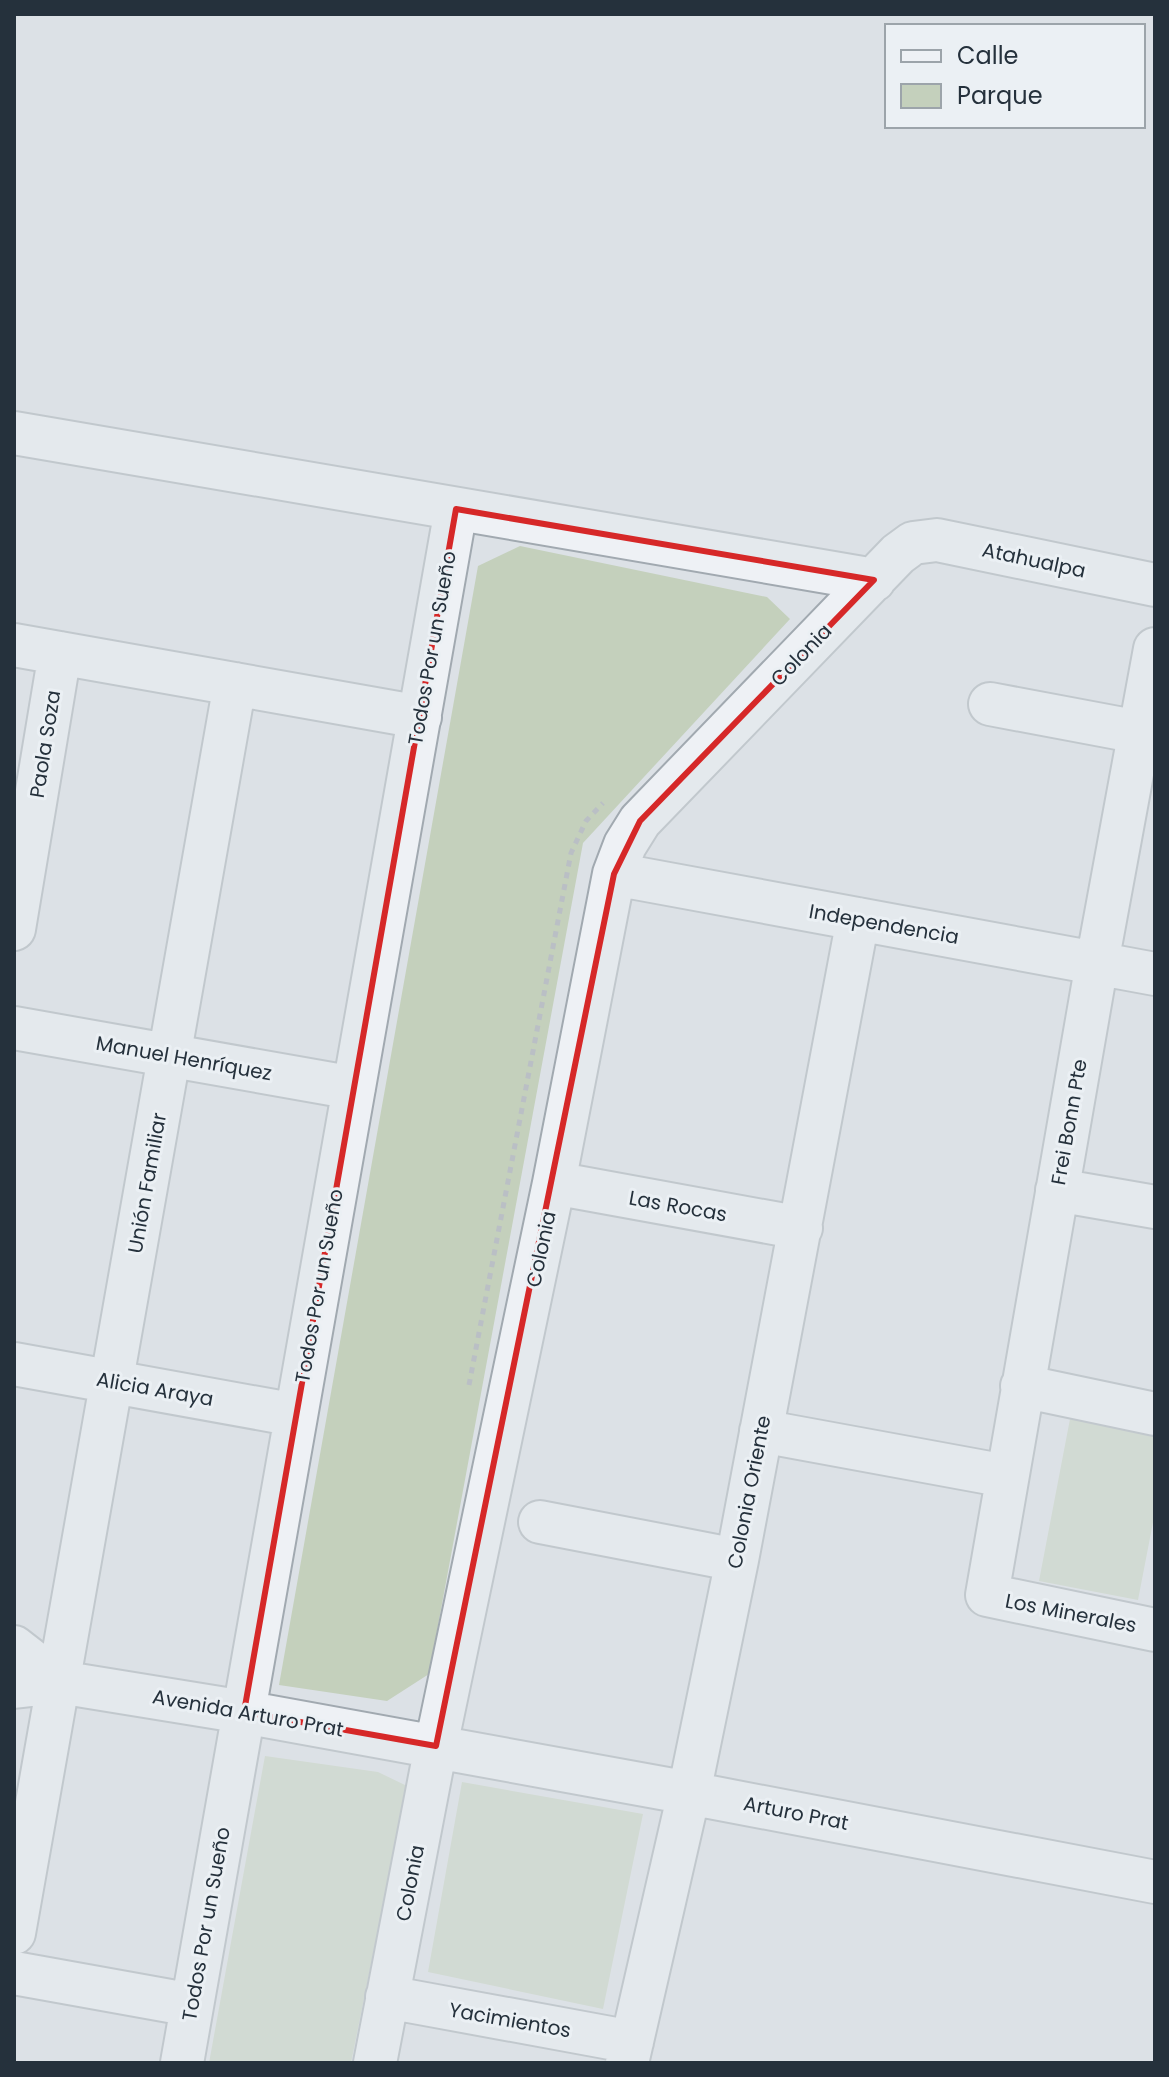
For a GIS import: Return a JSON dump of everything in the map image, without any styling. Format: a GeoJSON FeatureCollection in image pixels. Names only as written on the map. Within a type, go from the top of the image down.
{"type":"FeatureCollection","features":[{"type":"Feature","properties":{"kind":"street"},"geometry":{"type":"LineString","coordinates":[[14,433],[874,580]]}},
{"type":"Feature","properties":{"kind":"street","name":"Todos Por un Sueño"},"geometry":{"type":"LineString","coordinates":[[182,2063],[456,509]]}},
{"type":"Feature","properties":{"kind":"street","name":"Atahualpa"},"geometry":{"type":"LineString","coordinates":[[913,543],[937,540],[1155,585]]}},
{"type":"Feature","properties":{"kind":"street","name":"Colonia"},"geometry":{"type":"LineString","coordinates":[[375,2063],[436,1746],[554,1183],[614,874],[625,845],[640,821],[898,554],[913,543]]}},
{"type":"Feature","properties":{"kind":"street"},"geometry":{"type":"LineString","coordinates":[[14,645],[420,717]]}},
{"type":"Feature","properties":{"kind":"street","name":"Frei Bonn Pte"},"geometry":{"type":"LineString","coordinates":[[987,1595],[1097,963],[1148,734],[1155,649]]}},
{"type":"Feature","properties":{"kind":"street","name":"Paola Soza"},"geometry":{"type":"LineString","coordinates":[[14,929],[60,653]]}},
{"type":"Feature","properties":{"kind":"street","name":"Unión Familiar"},"geometry":{"type":"LineString","coordinates":[[14,1933],[235,684]]}},
{"type":"Feature","properties":{"kind":"street"},"geometry":{"type":"LineString","coordinates":[[990,704],[1148,734]]}},
{"type":"Feature","properties":{"kind":"street","name":"Independencia"},"geometry":{"type":"LineString","coordinates":[[614,874],[1155,974]]}},
{"type":"Feature","properties":{"kind":"street","name":"Colonia Oriente"},"geometry":{"type":"LineString","coordinates":[[630,2052],[689,1793],[737,1560],[858,919]]}},
{"type":"Feature","properties":{"kind":"street","name":"Manuel Henríquez"},"geometry":{"type":"LineString","coordinates":[[14,1028],[354,1088]]}},
{"type":"Feature","properties":{"kind":"street","name":"Las Rocas"},"geometry":{"type":"LineString","coordinates":[[554,1183],[801,1228]]}},
{"type":"Feature","properties":{"kind":"street"},"geometry":{"type":"LineString","coordinates":[[1057,1190],[1155,1207]]}},
{"type":"Feature","properties":{"kind":"street","name":"Alicia Araya"},"geometry":{"type":"LineString","coordinates":[[14,1364],[296,1415]]}},
{"type":"Feature","properties":{"kind":"street"},"geometry":{"type":"LineString","coordinates":[[1022,1386],[1155,1414]]}},
{"type":"Feature","properties":{"kind":"street"},"geometry":{"type":"LineString","coordinates":[[761,1431],[1006,1476]]}},
{"type":"Feature","properties":{"kind":"street"},"geometry":{"type":"LineString","coordinates":[[540,1522],[737,1560]]}},
{"type":"Feature","properties":{"kind":"street","name":"Los Minerales"},"geometry":{"type":"LineString","coordinates":[[987,1595],[1155,1630]]}},
{"type":"Feature","properties":{"kind":"street","name":"Avenida Arturo Prat"},"geometry":{"type":"LineString","coordinates":[[14,1647],[59,1682]]}},
{"type":"Feature","properties":{"kind":"street","name":"Avenida Arturo Prat"},"geometry":{"type":"LineString","coordinates":[[14,1687],[59,1682],[436,1746]]}},
{"type":"Feature","properties":{"kind":"street","name":"Arturo Prat"},"geometry":{"type":"LineString","coordinates":[[436,1746],[1155,1882]]}},
{"type":"Feature","properties":{"kind":"street"},"geometry":{"type":"LineString","coordinates":[[14,1973],[192,2005]]}},
{"type":"Feature","properties":{"kind":"street","name":"Yacimientos"},"geometry":{"type":"LineString","coordinates":[[387,1997],[630,2052]]}},
{"type":"Feature","properties":{"kind":"highlighted area"},"geometry":{"type":"Polygon","coordinates":[[[456,509],[874,580],[640,821],[614,874],[436,1746],[244,1712],[456,509]]]}},
{"type":"Feature","properties":{"kind":"green space"},"geometry":{"type":"Polygon","coordinates":[[[520,546],[767,597],[790,619],[583,843],[429,1674],[387,1701],[279,1685],[478,566],[520,546]]]}},
{"type":"Feature","properties":{"kind":"green space"},"geometry":{"type":"Polygon","coordinates":[[[1070,1419],[1155,1435],[1155,1512],[1138,1600],[1039,1581],[1070,1419]]]}},
{"type":"Feature","properties":{"kind":"green space"},"geometry":{"type":"Polygon","coordinates":[[[265,1756],[378,1772],[407,1786],[351,2063],[209,2063],[265,1756]]]}},
{"type":"Feature","properties":{"kind":"green space"},"geometry":{"type":"Polygon","coordinates":[[[462,1782],[643,1814],[603,2009],[428,1972],[462,1782]]]}}]}
